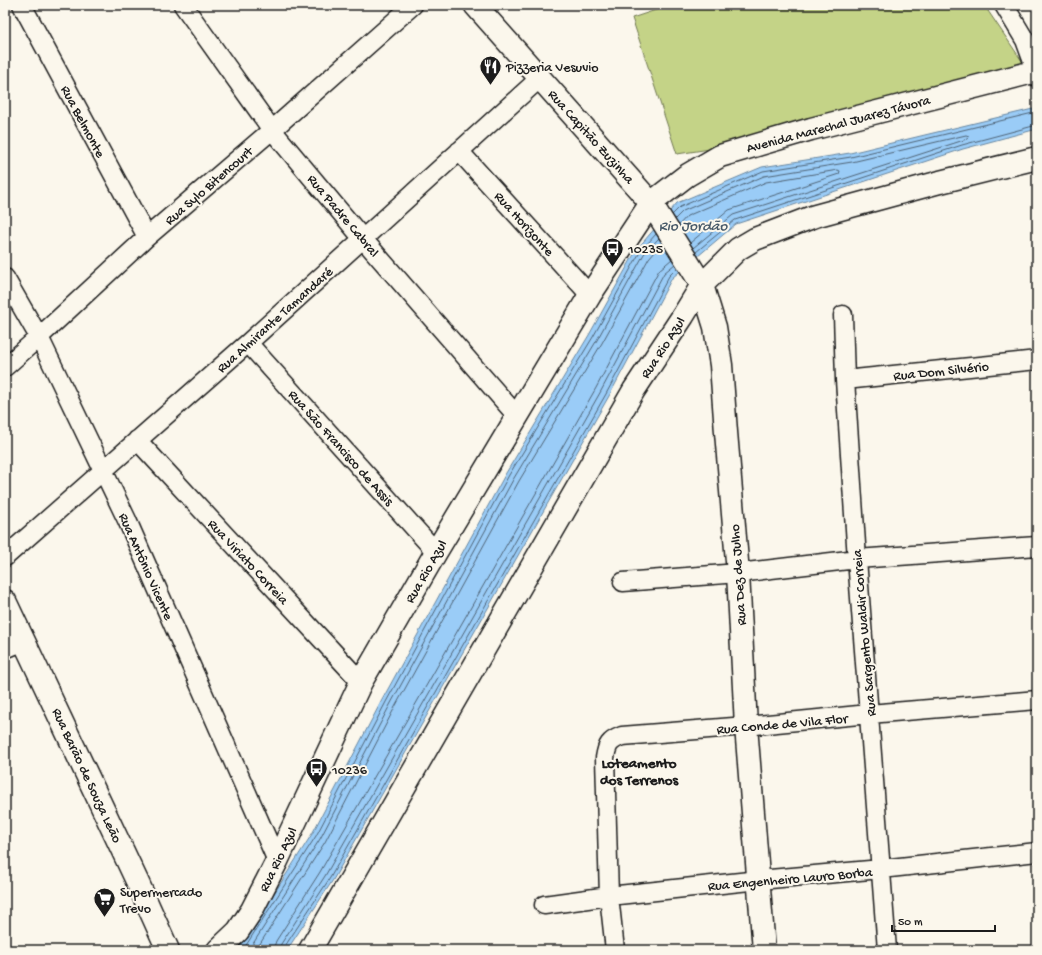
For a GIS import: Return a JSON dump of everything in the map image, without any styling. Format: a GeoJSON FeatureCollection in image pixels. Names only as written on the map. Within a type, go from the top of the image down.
{"type":"FeatureCollection","features":[{"type":"Feature","properties":{"kind":"main road","name":"Rua Capitão Zuzinha"},"geometry":{"type":"LineString","coordinates":[[475,5],[655,208]]}},
{"type":"Feature","properties":{"kind":"main road","name":"Avenida Marechal Juarez Távora"},"geometry":{"type":"LineString","coordinates":[[655,208],[686,176],[720,156],[811,129],[1036,73]]}},
{"type":"Feature","properties":{"kind":"main road"},"geometry":{"type":"LineString","coordinates":[[698,279],[755,239],[815,216],[940,182],[1037,158]]}},
{"type":"Feature","properties":{"kind":"main road","name":"Rua Dez de Julho"},"geometry":{"type":"LineString","coordinates":[[655,208],[698,279],[716,327],[721,365],[738,573],[746,726],[764,950]]}},
{"type":"Feature","properties":{"kind":"main road","name":"Rua Rio Azul"},"geometry":{"type":"LineString","coordinates":[[218,950],[238,931],[252,910],[277,861],[361,682],[436,552],[590,295],[655,208]]}},
{"type":"Feature","properties":{"kind":"main road","name":"Rua Rio Azul"},"geometry":{"type":"LineString","coordinates":[[310,950],[698,279]]}},
{"type":"Feature","properties":{"kind":"main road","name":"Rua Barão de Souza Leão"},"geometry":{"type":"LineString","coordinates":[[5,601],[15,645],[138,881],[168,950]]}},
{"type":"Feature","properties":{"kind":"street","name":"Rua Belmonte"},"geometry":{"type":"LineString","coordinates":[[22,5],[148,236]]}},
{"type":"Feature","properties":{"kind":"street","name":"Rua Padre Cabral"},"geometry":{"type":"LineString","coordinates":[[182,5],[272,130],[363,239],[517,416]]}},
{"type":"Feature","properties":{"kind":"street","name":"Rua Sylo Bitencourt"},"geometry":{"type":"LineString","coordinates":[[5,367],[148,236],[272,130],[413,5]]}},
{"type":"Feature","properties":{"kind":"street"},"geometry":{"type":"LineString","coordinates":[[1004,5],[1031,43],[1036,73]]}},
{"type":"Feature","properties":{"kind":"street","name":"Rua Almirante Tamandaré"},"geometry":{"type":"LineString","coordinates":[[5,558],[248,343],[540,78]]}},
{"type":"Feature","properties":{"kind":"street","name":"Rua Horizonte"},"geometry":{"type":"LineString","coordinates":[[459,151],[590,295]]}},
{"type":"Feature","properties":{"kind":"street","name":"Rua Antônio Vicente"},"geometry":{"type":"LineString","coordinates":[[5,278],[39,337],[127,520],[277,861]]}},
{"type":"Feature","properties":{"kind":"street","name":"Rua Sargento Waldir Correia"},"geometry":{"type":"LineString","coordinates":[[843,315],[845,380],[857,560],[887,950]]}},
{"type":"Feature","properties":{"kind":"street","name":"Rua São Francisco de Assis"},"geometry":{"type":"LineString","coordinates":[[248,343],[436,552]]}},
{"type":"Feature","properties":{"kind":"street","name":"Rua Dom Silvério"},"geometry":{"type":"LineString","coordinates":[[845,380],[1037,360]]}},
{"type":"Feature","properties":{"kind":"street","name":"Rua Viriato Correia"},"geometry":{"type":"LineString","coordinates":[[137,440],[361,682]]}},
{"type":"Feature","properties":{"kind":"street"},"geometry":{"type":"LineString","coordinates":[[623,582],[738,573],[857,560],[1037,546]]}},
{"type":"Feature","properties":{"kind":"street","name":"Rua Conde de Vila Flor"},"geometry":{"type":"LineString","coordinates":[[609,896],[605,758],[607,748],[614,740],[622,736],[1037,700]]}},
{"type":"Feature","properties":{"kind":"street","name":"Rua Engenheiro Lauro Borba"},"geometry":{"type":"LineString","coordinates":[[544,905],[609,896],[1037,852]]}},
{"type":"Feature","properties":{"kind":"street"},"geometry":{"type":"LineString","coordinates":[[609,896],[615,950]]}},
{"type":"Feature","properties":{"kind":"green space"},"geometry":{"type":"Polygon","coordinates":[[[671,5],[984,5],[1028,70],[848,128],[677,154],[632,18],[671,5]]]}},
{"type":"Feature","properties":{"kind":"water","name":"Rio Jordão"},"geometry":{"type":"Polygon","coordinates":[[[1037,108],[1037,129],[963,149],[736,224],[672,278],[609,396],[333,880],[287,950],[238,950],[312,834],[382,700],[506,473],[589,335],[637,249],[677,203],[762,167],[850,153],[1037,108]]]}},
{"type":"Feature","properties":{"kind":"place","name":"Pizzeria Vesuvio"},"geometry":{"type":"Point","coordinates":[490,86]}},
{"type":"Feature","properties":{"kind":"place","name":"10235"},"geometry":{"type":"Point","coordinates":[612,268]}},
{"type":"Feature","properties":{"kind":"place","name":"10236"},"geometry":{"type":"Point","coordinates":[316,788]}},
{"type":"Feature","properties":{"kind":"place","name":"Supermercado Trevo"},"geometry":{"type":"Point","coordinates":[104,918]}},
{"type":"Feature","properties":{"kind":"district","name":"Loteamento dos Terrenos"},"geometry":{"type":"Point","coordinates":[639,770]}}]}
